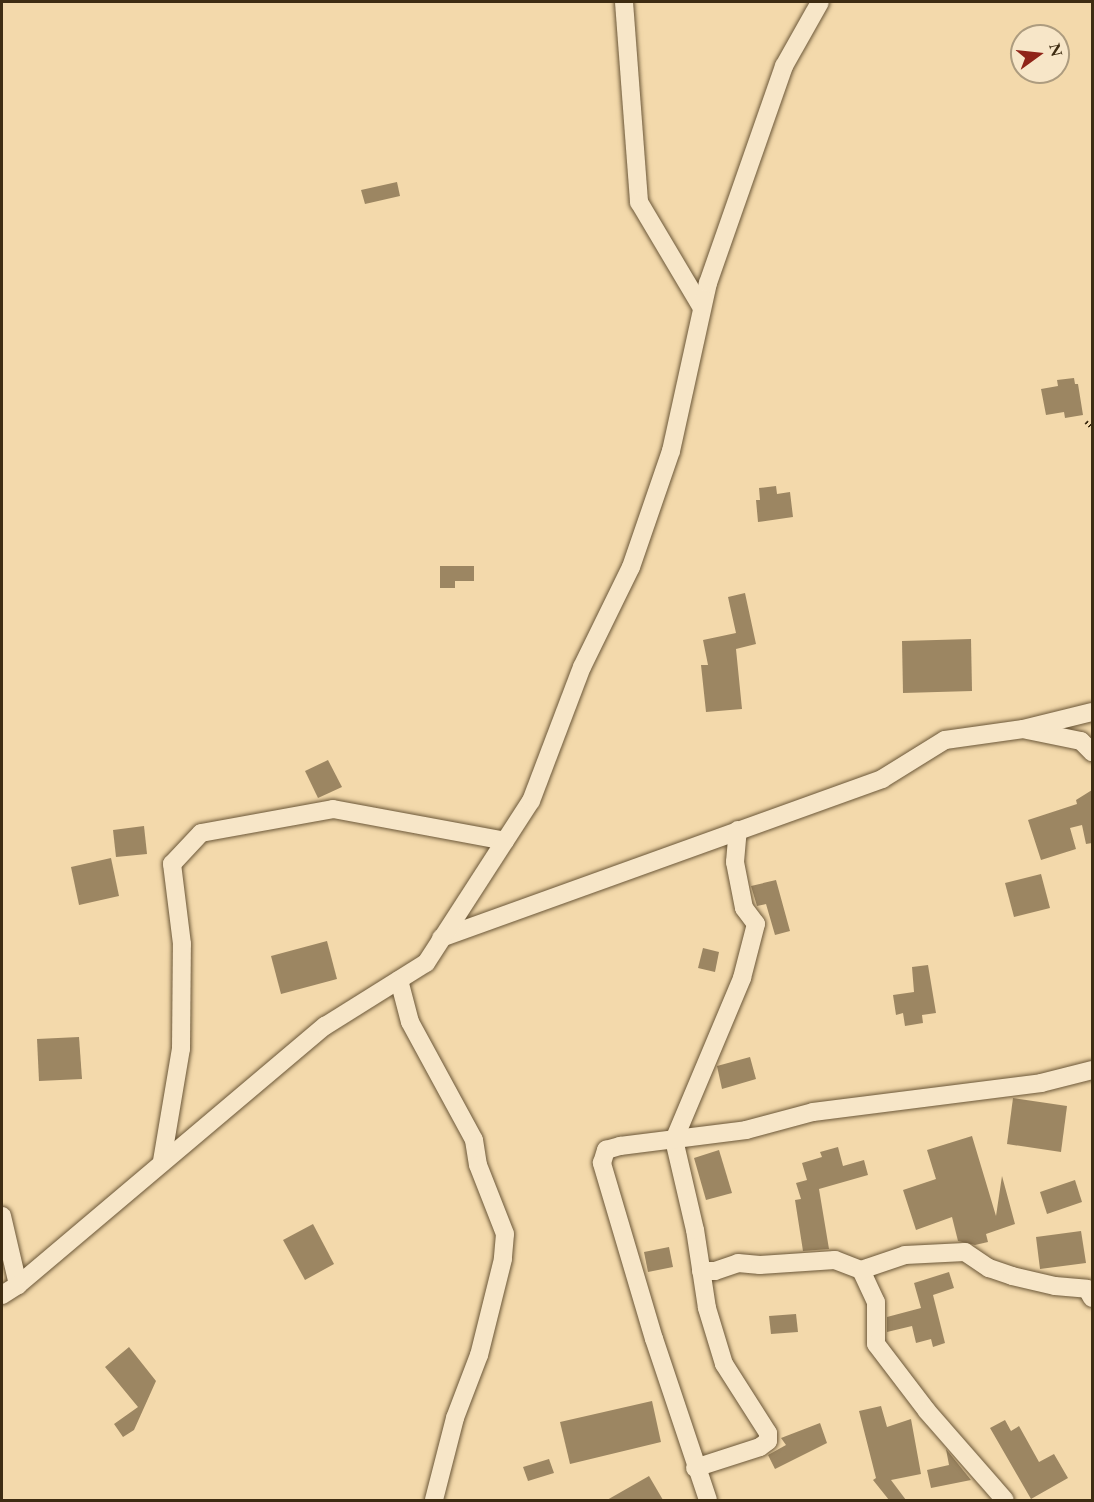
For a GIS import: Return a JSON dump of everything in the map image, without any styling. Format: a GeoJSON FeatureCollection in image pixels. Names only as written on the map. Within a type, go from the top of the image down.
{"type":"FeatureCollection","features":[{"type":"Feature","properties":{"kind":"street"},"geometry":{"type":"LineString","coordinates":[[624,2],[639,202],[702,308]]}},
{"type":"Feature","properties":{"kind":"street"},"geometry":{"type":"LineString","coordinates":[[2,1295],[18,1285],[162,1161],[325,1026],[426,963],[531,801],[582,667],[631,567],[671,451],[708,283],[784,66],[820,2]]}},
{"type":"Feature","properties":{"kind":"street"},"geometry":{"type":"LineString","coordinates":[[441,938],[882,779],[945,740],[1023,729],[1092,712]]}},
{"type":"Feature","properties":{"kind":"street"},"geometry":{"type":"LineString","coordinates":[[1023,729],[1081,741],[1092,752]]}},
{"type":"Feature","properties":{"kind":"street"},"geometry":{"type":"LineString","coordinates":[[162,1161],[181,1048],[182,944],[172,864],[201,833],[333,809],[505,841]]}},
{"type":"Feature","properties":{"kind":"street"},"geometry":{"type":"LineString","coordinates":[[695,1468],[760,1447],[768,1441],[768,1433],[724,1364],[707,1308],[695,1230],[674,1140],[742,978],[756,924],[744,908],[735,862],[738,830]]}},
{"type":"Feature","properties":{"kind":"street"},"geometry":{"type":"LineString","coordinates":[[399,980],[410,1022],[474,1140],[478,1165],[505,1234],[503,1259],[478,1355],[455,1418],[434,1500]]}},
{"type":"Feature","properties":{"kind":"street"},"geometry":{"type":"LineString","coordinates":[[708,1500],[695,1468],[602,1163],[606,1150],[620,1146],[746,1130],[813,1112],[1041,1083],[1092,1070]]}},
{"type":"Feature","properties":{"kind":"street"},"geometry":{"type":"LineString","coordinates":[[2,1216],[6,1251],[18,1285]]}},
{"type":"Feature","properties":{"kind":"street"},"geometry":{"type":"LineString","coordinates":[[701,1270],[715,1271],[738,1263],[760,1265],[835,1260],[861,1270],[905,1255],[965,1252],[997,1271],[1056,1286],[1087,1289],[1092,1298]]}},
{"type":"Feature","properties":{"kind":"street"},"geometry":{"type":"LineString","coordinates":[[861,1270],[876,1302],[876,1344],[927,1411],[1005,1500]]}},
{"type":"Feature","properties":{"kind":"path"},"geometry":{"type":"LineString","coordinates":[[1086,422],[1092,428]]}},
{"type":"Feature","properties":{"kind":"building"},"geometry":{"type":"Polygon","coordinates":[[[397,182],[400,196],[365,204],[361,190],[397,182]]]}},
{"type":"Feature","properties":{"kind":"building"},"geometry":{"type":"Polygon","coordinates":[[[1074,378],[1075,384],[1078,384],[1083,415],[1065,418],[1064,412],[1046,415],[1041,389],[1058,386],[1057,380],[1074,378]]]}},
{"type":"Feature","properties":{"kind":"building"},"geometry":{"type":"Polygon","coordinates":[[[776,486],[777,494],[790,492],[793,517],[758,522],[756,500],[760,500],[759,488],[776,486]]]}},
{"type":"Feature","properties":{"kind":"building"},"geometry":{"type":"Polygon","coordinates":[[[440,566],[474,566],[474,581],[455,581],[455,588],[440,588],[440,566]]]}},
{"type":"Feature","properties":{"kind":"building"},"geometry":{"type":"Polygon","coordinates":[[[745,593],[756,644],[736,649],[742,709],[706,712],[701,665],[708,665],[703,640],[736,633],[728,597],[745,593]]]}},
{"type":"Feature","properties":{"kind":"building"},"geometry":{"type":"Polygon","coordinates":[[[971,639],[972,691],[903,693],[902,641],[971,639]]]}},
{"type":"Feature","properties":{"kind":"building"},"geometry":{"type":"Polygon","coordinates":[[[328,760],[342,787],[318,798],[305,771],[328,760]]]}},
{"type":"Feature","properties":{"kind":"building"},"geometry":{"type":"Polygon","coordinates":[[[1092,790],[1092,843],[1086,844],[1082,825],[1070,828],[1076,849],[1041,860],[1028,820],[1077,804],[1076,800],[1092,790]]]}},
{"type":"Feature","properties":{"kind":"building"},"geometry":{"type":"Polygon","coordinates":[[[144,826],[147,854],[116,857],[113,830],[144,826]]]}},
{"type":"Feature","properties":{"kind":"building"},"geometry":{"type":"Polygon","coordinates":[[[111,858],[119,896],[79,905],[71,867],[111,858]]]}},
{"type":"Feature","properties":{"kind":"building"},"geometry":{"type":"Polygon","coordinates":[[[1041,874],[1050,908],[1014,917],[1005,883],[1041,874]]]}},
{"type":"Feature","properties":{"kind":"building"},"geometry":{"type":"Polygon","coordinates":[[[776,880],[790,931],[775,935],[766,904],[757,906],[751,886],[776,880]]]}},
{"type":"Feature","properties":{"kind":"building"},"geometry":{"type":"Polygon","coordinates":[[[327,941],[337,979],[281,994],[271,956],[327,941]]]}},
{"type":"Feature","properties":{"kind":"building"},"geometry":{"type":"Polygon","coordinates":[[[703,948],[719,952],[715,972],[698,968],[703,948]]]}},
{"type":"Feature","properties":{"kind":"building"},"geometry":{"type":"Polygon","coordinates":[[[928,965],[936,1013],[922,1015],[923,1023],[905,1026],[903,1013],[896,1015],[893,995],[914,992],[912,967],[928,965]]]}},
{"type":"Feature","properties":{"kind":"building"},"geometry":{"type":"Polygon","coordinates":[[[79,1037],[82,1079],[39,1081],[37,1039],[79,1037]]]}},
{"type":"Feature","properties":{"kind":"building"},"geometry":{"type":"Polygon","coordinates":[[[750,1057],[756,1079],[722,1089],[717,1066],[750,1057]]]}},
{"type":"Feature","properties":{"kind":"building"},"geometry":{"type":"Polygon","coordinates":[[[1013,1098],[1067,1106],[1061,1152],[1007,1144],[1013,1098]]]}},
{"type":"Feature","properties":{"kind":"building"},"geometry":{"type":"Polygon","coordinates":[[[972,1136],[996,1216],[1002,1176],[1015,1224],[986,1234],[988,1242],[975,1245],[958,1241],[952,1217],[916,1230],[903,1190],[936,1179],[927,1150],[972,1136]]]}},
{"type":"Feature","properties":{"kind":"building"},"geometry":{"type":"Polygon","coordinates":[[[838,1147],[843,1166],[864,1160],[868,1175],[819,1189],[829,1249],[803,1251],[795,1200],[801,1199],[796,1183],[807,1180],[802,1163],[822,1157],[820,1152],[838,1147]]]}},
{"type":"Feature","properties":{"kind":"building"},"geometry":{"type":"Polygon","coordinates":[[[719,1150],[732,1193],[706,1200],[694,1158],[719,1150]]]}},
{"type":"Feature","properties":{"kind":"building"},"geometry":{"type":"Polygon","coordinates":[[[1075,1180],[1082,1202],[1047,1214],[1040,1192],[1075,1180]]]}},
{"type":"Feature","properties":{"kind":"building"},"geometry":{"type":"Polygon","coordinates":[[[313,1224],[334,1264],[305,1280],[283,1240],[313,1224]]]}},
{"type":"Feature","properties":{"kind":"building"},"geometry":{"type":"Polygon","coordinates":[[[1081,1231],[1086,1263],[1040,1269],[1036,1237],[1081,1231]]]}},
{"type":"Feature","properties":{"kind":"building"},"geometry":{"type":"Polygon","coordinates":[[[669,1247],[673,1267],[648,1272],[644,1252],[669,1247]]]}},
{"type":"Feature","properties":{"kind":"building"},"geometry":{"type":"Polygon","coordinates":[[[949,1272],[954,1288],[933,1295],[945,1343],[933,1347],[931,1339],[916,1343],[912,1326],[887,1332],[887,1317],[921,1308],[914,1283],[949,1272]]]}},
{"type":"Feature","properties":{"kind":"building"},"geometry":{"type":"Polygon","coordinates":[[[796,1314],[798,1332],[771,1334],[769,1316],[796,1314]]]}},
{"type":"Feature","properties":{"kind":"building"},"geometry":{"type":"Polygon","coordinates":[[[129,1347],[156,1381],[134,1430],[123,1437],[114,1424],[138,1407],[105,1367],[129,1347]]]}},
{"type":"Feature","properties":{"kind":"building"},"geometry":{"type":"Polygon","coordinates":[[[652,1401],[661,1442],[570,1464],[560,1422],[652,1401]]]}},
{"type":"Feature","properties":{"kind":"building"},"geometry":{"type":"Polygon","coordinates":[[[881,1406],[887,1427],[911,1419],[921,1474],[891,1480],[906,1500],[889,1500],[873,1480],[876,1478],[859,1411],[881,1406]]]}},
{"type":"Feature","properties":{"kind":"building"},"geometry":{"type":"Polygon","coordinates":[[[1005,1420],[1011,1431],[1019,1426],[1039,1462],[1054,1454],[1068,1478],[1031,1499],[990,1428],[1005,1420]]]}},
{"type":"Feature","properties":{"kind":"building"},"geometry":{"type":"Polygon","coordinates":[[[820,1423],[827,1443],[775,1469],[768,1455],[786,1445],[781,1438],[820,1423]]]}},
{"type":"Feature","properties":{"kind":"building"},"geometry":{"type":"Polygon","coordinates":[[[946,1449],[971,1480],[931,1488],[927,1470],[949,1465],[946,1449]]]}},
{"type":"Feature","properties":{"kind":"building"},"geometry":{"type":"Polygon","coordinates":[[[549,1459],[554,1473],[528,1481],[523,1467],[549,1459]]]}},
{"type":"Feature","properties":{"kind":"building"},"geometry":{"type":"Polygon","coordinates":[[[649,1476],[663,1500],[607,1500],[649,1476]]]}}]}
